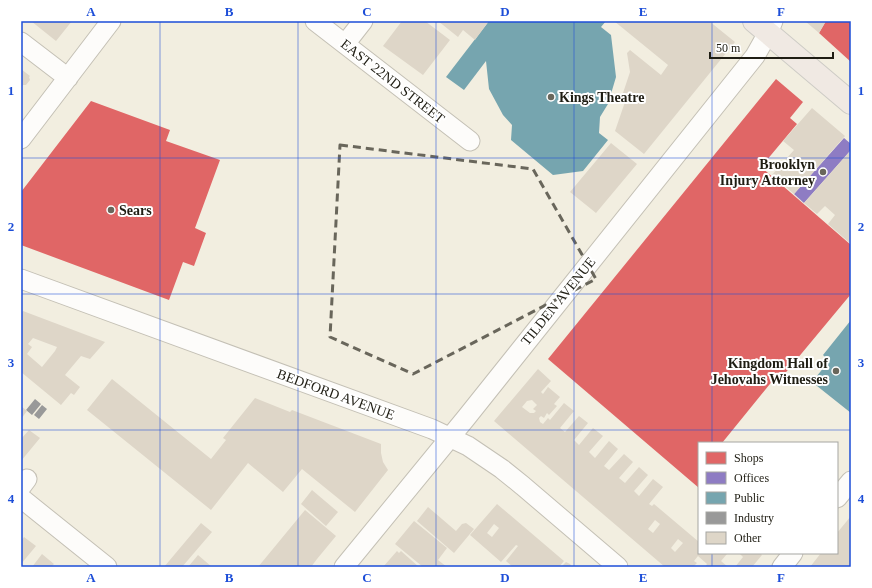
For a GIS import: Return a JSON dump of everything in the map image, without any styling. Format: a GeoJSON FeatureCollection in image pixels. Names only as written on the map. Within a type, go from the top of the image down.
{"type":"FeatureCollection","features":[{"type":"Feature","properties":{"kind":"main road"},"geometry":{"type":"LineString","coordinates":[[765,25],[851,103]]}},
{"type":"Feature","properties":{"kind":"street"},"geometry":{"type":"LineString","coordinates":[[21,139],[111,21]]}},
{"type":"Feature","properties":{"kind":"street","name":"EAST 22ND STREET"},"geometry":{"type":"LineString","coordinates":[[315,21],[470,141]]}},
{"type":"Feature","properties":{"kind":"street"},"geometry":{"type":"LineString","coordinates":[[345,44],[363,21]]}},
{"type":"Feature","properties":{"kind":"street","name":"TILDEN AVENUE"},"geometry":{"type":"LineString","coordinates":[[347,566],[754,56],[765,25]]}},
{"type":"Feature","properties":{"kind":"street"},"geometry":{"type":"LineString","coordinates":[[21,42],[68,78]]}},
{"type":"Feature","properties":{"kind":"street","name":"BEDFORD AVENUE"},"geometry":{"type":"LineString","coordinates":[[21,279],[432,429],[450,437],[468,446],[502,469],[618,567]]}},
{"type":"Feature","properties":{"kind":"street"},"geometry":{"type":"LineString","coordinates":[[838,497],[851,481]]}},
{"type":"Feature","properties":{"kind":"street"},"geometry":{"type":"LineString","coordinates":[[21,498],[106,567]]}},
{"type":"Feature","properties":{"kind":"street"},"geometry":{"type":"LineString","coordinates":[[782,567],[792,554]]}},
{"type":"Feature","properties":{"kind":"highlighted area"},"geometry":{"type":"Polygon","coordinates":[[[340,145],[533,169],[596,279],[413,374],[330,337],[340,145]]]}},
{"type":"Feature","properties":{"kind":"building: Shops"},"geometry":{"type":"Polygon","coordinates":[[[826,21],[851,21],[851,62],[819,33],[826,21]]]}},
{"type":"Feature","properties":{"kind":"building: Shops"},"geometry":{"type":"Polygon","coordinates":[[[776,79],[803,102],[790,118],[797,124],[761,167],[851,245],[851,294],[782,377],[778,374],[723,442],[698,442],[698,487],[548,359],[776,79]]]}},
{"type":"Feature","properties":{"kind":"building: Shops","name":"Sears"},"geometry":{"type":"Polygon","coordinates":[[[91,101],[170,130],[166,141],[220,160],[195,228],[206,233],[194,266],[183,262],[169,300],[21,245],[21,192],[91,101]]]}},
{"type":"Feature","properties":{"kind":"building: Offices","name":"Brooklyn Injury Attorney"},"geometry":{"type":"Polygon","coordinates":[[[844,138],[851,144],[851,150],[804,203],[794,194],[844,138]]]}},
{"type":"Feature","properties":{"kind":"building: Public","name":"Kings Theatre"},"geometry":{"type":"Polygon","coordinates":[[[489,21],[606,21],[601,27],[611,35],[616,77],[608,104],[600,117],[599,133],[608,140],[583,171],[553,175],[511,140],[512,125],[503,115],[489,89],[486,61],[464,90],[446,77],[489,21]]]}},
{"type":"Feature","properties":{"kind":"building: Public","name":"Kingdom Hall of Jehovahs Witnesses"},"geometry":{"type":"Polygon","coordinates":[[[851,320],[851,413],[812,382],[829,361],[823,355],[851,320]]]}},
{"type":"Feature","properties":{"kind":"building: Industry"},"geometry":{"type":"Polygon","coordinates":[[[35,399],[41,404],[32,415],[26,410],[35,399]]]}},
{"type":"Feature","properties":{"kind":"building: Industry"},"geometry":{"type":"Polygon","coordinates":[[[42,405],[47,409],[39,419],[34,415],[42,405]]]}},
{"type":"Feature","properties":{"kind":"building: Other"},"geometry":{"type":"Polygon","coordinates":[[[31,21],[72,21],[56,41],[31,21]]]}},
{"type":"Feature","properties":{"kind":"building: Other"},"geometry":{"type":"Polygon","coordinates":[[[402,21],[425,21],[450,40],[423,75],[383,46],[402,21]]]}},
{"type":"Feature","properties":{"kind":"building: Other"},"geometry":{"type":"Polygon","coordinates":[[[438,21],[489,21],[475,40],[463,30],[458,37],[438,21]]]}},
{"type":"Feature","properties":{"kind":"building: Other"},"geometry":{"type":"Polygon","coordinates":[[[614,21],[709,21],[735,42],[644,154],[615,131],[625,102],[621,99],[630,72],[627,53],[630,50],[661,75],[668,65],[614,21]]]}},
{"type":"Feature","properties":{"kind":"building: Other"},"geometry":{"type":"Polygon","coordinates":[[[805,21],[826,21],[819,33],[805,21]]]}},
{"type":"Feature","properties":{"kind":"building: Other"},"geometry":{"type":"Polygon","coordinates":[[[21,69],[30,76],[30,80],[21,88],[21,69]]]}},
{"type":"Feature","properties":{"kind":"building: Other"},"geometry":{"type":"Polygon","coordinates":[[[812,108],[845,136],[794,194],[772,175],[794,150],[783,141],[812,108]]]}},
{"type":"Feature","properties":{"kind":"building: Other"},"geometry":{"type":"Polygon","coordinates":[[[611,143],[637,164],[596,213],[570,192],[611,143]]]}},
{"type":"Feature","properties":{"kind":"building: Other"},"geometry":{"type":"Polygon","coordinates":[[[851,150],[851,244],[828,224],[835,215],[825,206],[817,214],[804,203],[851,150]]]}},
{"type":"Feature","properties":{"kind":"building: Other"},"geometry":{"type":"Polygon","coordinates":[[[23,311],[105,342],[90,359],[81,356],[65,375],[80,387],[74,395],[71,393],[61,405],[21,372],[21,313],[23,311]],[[33,338],[28,344],[32,347],[27,354],[42,367],[57,347],[33,338]]]}},
{"type":"Feature","properties":{"kind":"building: Other"},"geometry":{"type":"Polygon","coordinates":[[[538,369],[551,381],[541,392],[543,394],[548,387],[560,397],[554,404],[557,406],[549,415],[547,413],[544,418],[541,416],[539,418],[540,422],[543,424],[548,418],[550,420],[564,403],[574,411],[560,428],[565,432],[579,416],[588,423],[574,440],[579,445],[593,428],[603,436],[589,452],[595,458],[609,441],[618,449],[604,466],[609,470],[624,454],[633,462],[619,478],[625,483],[639,467],[648,475],[634,491],[639,496],[653,479],[663,487],[649,504],[652,506],[654,504],[698,541],[698,554],[727,554],[721,561],[728,567],[705,567],[707,564],[698,556],[694,561],[697,563],[693,567],[665,567],[494,421],[538,369]],[[532,400],[527,401],[522,407],[530,413],[534,413],[536,411],[533,409],[537,405],[532,400]],[[655,520],[648,529],[653,533],[660,524],[655,520]],[[678,539],[671,548],[675,552],[683,543],[678,539]]]}},
{"type":"Feature","properties":{"kind":"building: Other"},"geometry":{"type":"Polygon","coordinates":[[[112,379],[211,459],[226,440],[223,438],[255,398],[290,412],[292,410],[381,444],[383,462],[388,470],[355,512],[302,469],[283,492],[248,463],[211,510],[87,410],[112,379]]]}},
{"type":"Feature","properties":{"kind":"building: Other"},"geometry":{"type":"Polygon","coordinates":[[[21,406],[27,411],[21,419],[21,406]]]}},
{"type":"Feature","properties":{"kind":"building: Other"},"geometry":{"type":"Polygon","coordinates":[[[29,430],[40,438],[21,461],[21,439],[29,430]]]}},
{"type":"Feature","properties":{"kind":"building: Other"},"geometry":{"type":"Polygon","coordinates":[[[312,490],[338,512],[326,526],[301,504],[312,490]]]}},
{"type":"Feature","properties":{"kind":"building: Other"},"geometry":{"type":"Polygon","coordinates":[[[497,504],[564,561],[559,567],[513,567],[506,561],[518,546],[516,545],[501,562],[470,535],[497,504]],[[494,524],[487,533],[492,537],[499,528],[494,524]]]}},
{"type":"Feature","properties":{"kind":"building: Other"},"geometry":{"type":"Polygon","coordinates":[[[428,507],[456,531],[462,524],[466,523],[474,529],[454,553],[417,521],[428,507]]]}},
{"type":"Feature","properties":{"kind":"building: Other"},"geometry":{"type":"Polygon","coordinates":[[[305,510],[336,536],[311,567],[258,567],[305,510]]]}},
{"type":"Feature","properties":{"kind":"building: Other"},"geometry":{"type":"Polygon","coordinates":[[[851,516],[851,567],[810,567],[820,554],[838,554],[838,532],[851,516]]]}},
{"type":"Feature","properties":{"kind":"building: Other"},"geometry":{"type":"Polygon","coordinates":[[[414,521],[447,548],[438,560],[447,567],[423,567],[395,544],[414,521]]]}},
{"type":"Feature","properties":{"kind":"building: Other"},"geometry":{"type":"Polygon","coordinates":[[[201,523],[212,532],[182,567],[164,567],[201,523]]]}},
{"type":"Feature","properties":{"kind":"building: Other"},"geometry":{"type":"Polygon","coordinates":[[[24,537],[36,546],[21,564],[21,541],[24,537]]]}},
{"type":"Feature","properties":{"kind":"building: Other"},"geometry":{"type":"Polygon","coordinates":[[[397,551],[399,553],[401,551],[419,567],[383,567],[397,551]]]}},
{"type":"Feature","properties":{"kind":"building: Other"},"geometry":{"type":"Polygon","coordinates":[[[42,554],[54,564],[51,567],[32,567],[42,554]]]}},
{"type":"Feature","properties":{"kind":"building: Other"},"geometry":{"type":"Polygon","coordinates":[[[740,554],[762,555],[752,567],[735,567],[743,557],[740,554]]]}},
{"type":"Feature","properties":{"kind":"building: Other"},"geometry":{"type":"Polygon","coordinates":[[[198,555],[212,567],[188,567],[198,555]]]}},
{"type":"Feature","properties":{"kind":"building: Other"},"geometry":{"type":"Polygon","coordinates":[[[566,562],[570,564],[572,567],[561,567],[566,562]]]}},
{"type":"Feature","properties":{"kind":"place","name":"Kings Theatre"},"geometry":{"type":"Point","coordinates":[551,97]}},
{"type":"Feature","properties":{"kind":"place","name":"Brooklyn Injury Attorney"},"geometry":{"type":"Point","coordinates":[823,172]}},
{"type":"Feature","properties":{"kind":"place","name":"Sears"},"geometry":{"type":"Point","coordinates":[111,210]}},
{"type":"Feature","properties":{"kind":"place","name":"Kingdom Hall of Jehovahs Witnesses"},"geometry":{"type":"Point","coordinates":[836,371]}}]}
